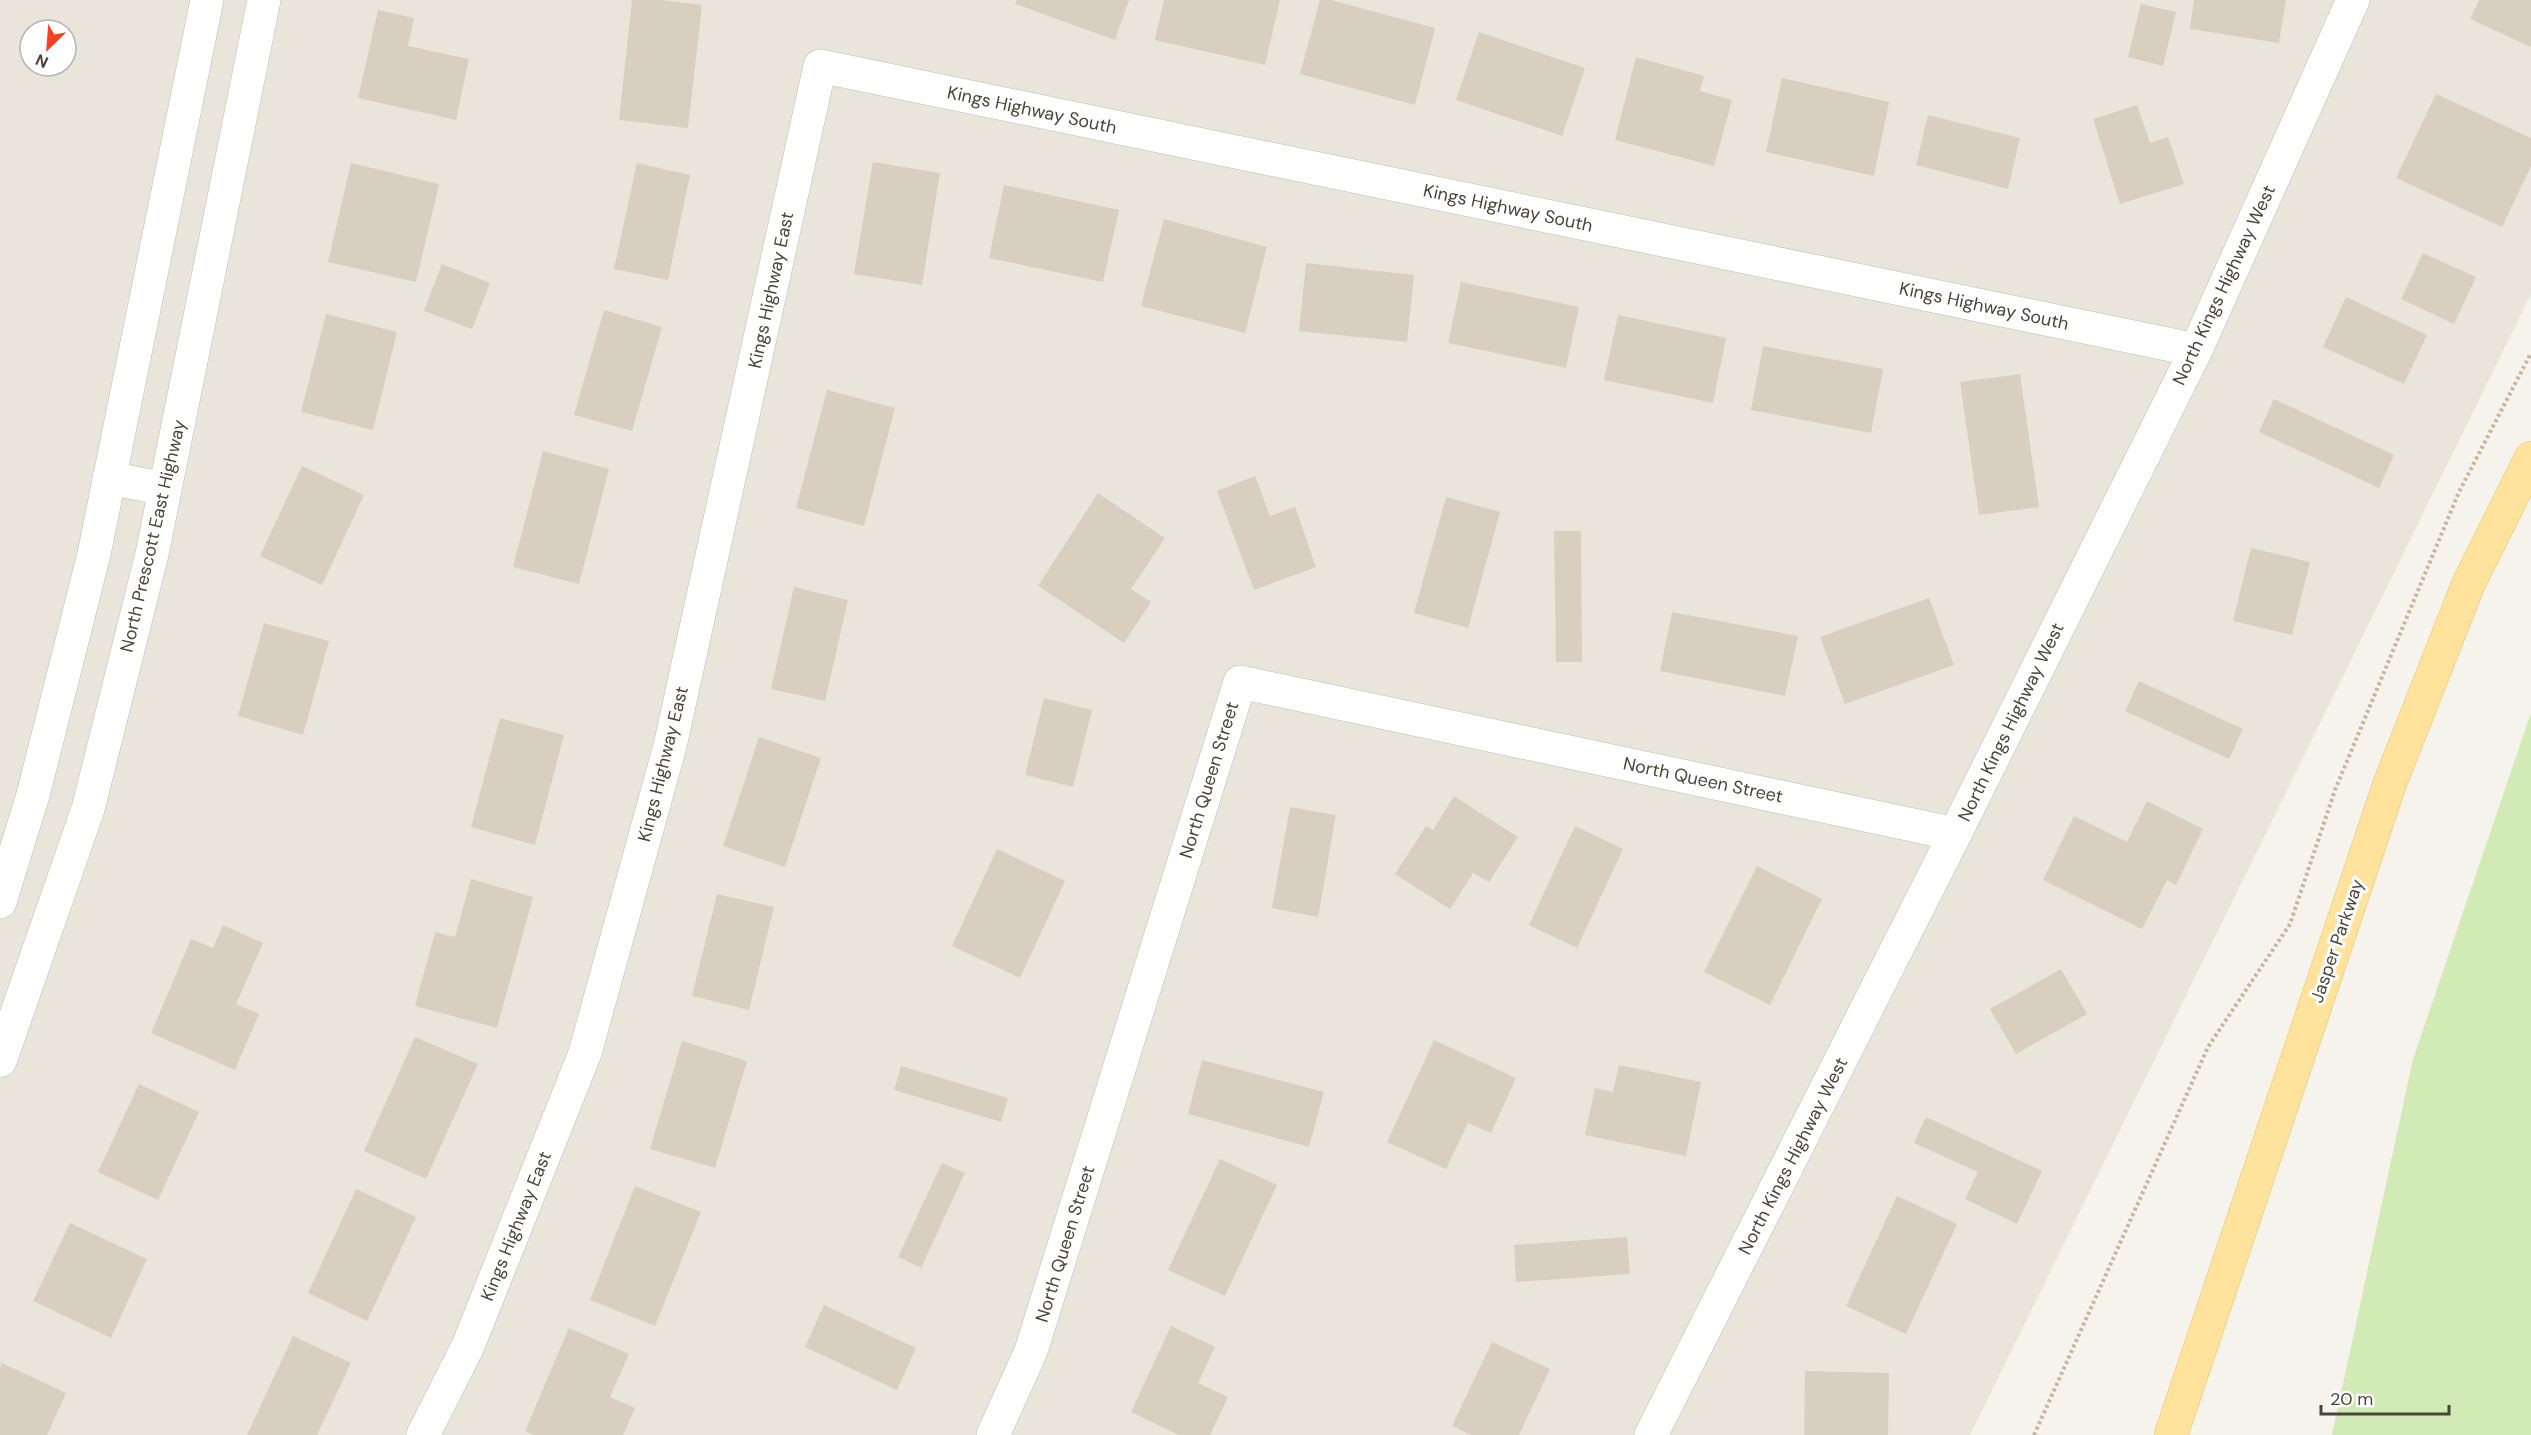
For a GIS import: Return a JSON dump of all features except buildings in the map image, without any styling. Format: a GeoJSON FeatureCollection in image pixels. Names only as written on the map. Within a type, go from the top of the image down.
{"type":"FeatureCollection","features":[{"type":"Feature","properties":{"kind":"main road","name":"Jasper Parkway"},"geometry":{"type":"LineString","coordinates":[[2171,1435],[2390,783],[2468,585],[2531,458]]}},
{"type":"Feature","properties":{"kind":"street"},"geometry":{"type":"LineString","coordinates":[[0,902],[36,784],[94,554],[207,0]]}},
{"type":"Feature","properties":{"kind":"street","name":"North Prescott East Highway"},"geometry":{"type":"LineString","coordinates":[[0,1061],[88,809],[152,554],[264,0]]}},
{"type":"Feature","properties":{"kind":"street","name":"North Kings Highway West"},"geometry":{"type":"LineString","coordinates":[[1651,1435],[1955,834],[2196,350],[2354,0]]}},
{"type":"Feature","properties":{"kind":"street","name":"Kings Highway South"},"geometry":{"type":"LineString","coordinates":[[820,66],[2196,350]]}},
{"type":"Feature","properties":{"kind":"street","name":"Kings Highway East"},"geometry":{"type":"LineString","coordinates":[[423,1435],[468,1346],[585,1053],[670,746],[820,66]]}},
{"type":"Feature","properties":{"kind":"street"},"geometry":{"type":"LineString","coordinates":[[109,478],[165,489]]}},
{"type":"Feature","properties":{"kind":"street","name":"North Queen Street"},"geometry":{"type":"LineString","coordinates":[[993,1435],[1031,1351],[1240,682],[1955,834]]}},
{"type":"Feature","properties":{"kind":"path"},"geometry":{"type":"LineString","coordinates":[[2034,1435],[2208,1047],[2289,924],[2335,790],[2459,492],[2531,353]]}},
{"type":"Feature","properties":{"kind":"shaded area"},"geometry":{"type":"Polygon","coordinates":[[[0,0],[2531,0],[2531,294],[1970,1435],[0,1435],[0,0]]]}},
{"type":"Feature","properties":{"kind":"green space"},"geometry":{"type":"Polygon","coordinates":[[[2531,713],[2531,1435],[2332,1435],[2413,1059],[2531,713]]]}}]}
